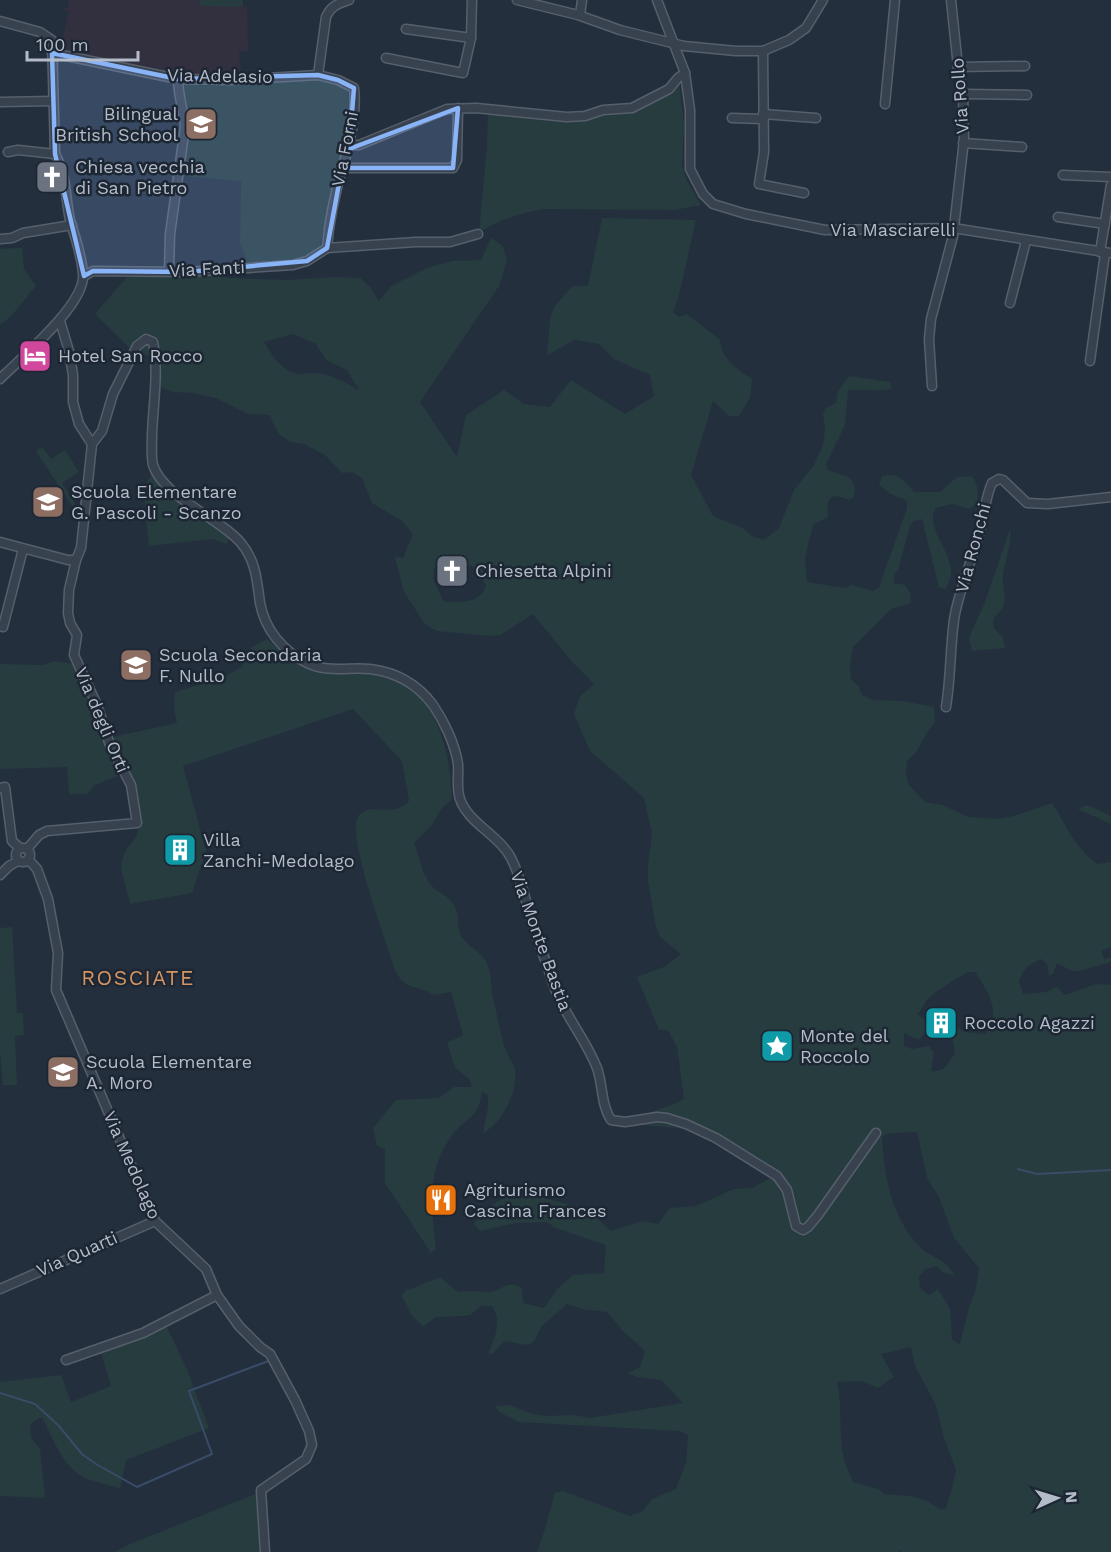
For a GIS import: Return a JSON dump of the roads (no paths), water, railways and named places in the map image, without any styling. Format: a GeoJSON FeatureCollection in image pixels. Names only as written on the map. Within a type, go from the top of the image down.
{"type":"FeatureCollection","features":[{"type":"Feature","properties":{"kind":"street"},"geometry":{"type":"LineString","coordinates":[[318,75],[326,17],[335,4],[349,0]]}},
{"type":"Feature","properties":{"kind":"street"},"geometry":{"type":"LineString","coordinates":[[386,58],[464,73],[471,38],[472,0]]}},
{"type":"Feature","properties":{"kind":"street"},"geometry":{"type":"LineString","coordinates":[[517,0],[580,15],[620,30],[684,46],[736,51],[763,51],[789,40],[806,28],[823,0]]}},
{"type":"Feature","properties":{"kind":"street"},"geometry":{"type":"LineString","coordinates":[[580,15],[582,0]]}},
{"type":"Feature","properties":{"kind":"street","name":"Via Masciarelli"},"geometry":{"type":"LineString","coordinates":[[657,0],[685,74],[690,110],[690,169],[694,182],[713,204],[746,214],[825,230],[953,228],[1105,253]]}},
{"type":"Feature","properties":{"kind":"street"},"geometry":{"type":"LineString","coordinates":[[885,104],[895,0]]}},
{"type":"Feature","properties":{"kind":"street","name":"Via Rollo"},"geometry":{"type":"LineString","coordinates":[[932,386],[929,342],[931,318],[945,270],[953,228],[963,143],[963,94],[951,0]]}},
{"type":"Feature","properties":{"kind":"street"},"geometry":{"type":"LineString","coordinates":[[0,21],[40,32],[51,40],[55,154],[62,166],[84,276],[73,304],[60,321],[0,380]]}},
{"type":"Feature","properties":{"kind":"street"},"geometry":{"type":"LineString","coordinates":[[406,29],[471,38]]}},
{"type":"Feature","properties":{"kind":"street"},"geometry":{"type":"LineString","coordinates":[[763,51],[764,152],[759,184],[804,193]]}},
{"type":"Feature","properties":{"kind":"street","name":"Via Adelasio"},"geometry":{"type":"LineString","coordinates":[[52,53],[178,79],[230,80],[318,75]]}},
{"type":"Feature","properties":{"kind":"street"},"geometry":{"type":"LineString","coordinates":[[958,67],[1025,66]]}},
{"type":"Feature","properties":{"kind":"street"},"geometry":{"type":"LineString","coordinates":[[350,145],[359,145],[437,112],[458,108],[493,109],[556,117],[585,116],[595,111],[632,108],[669,89],[678,78],[685,74]]}},
{"type":"Feature","properties":{"kind":"street","name":"Via Forni"},"geometry":{"type":"LineString","coordinates":[[318,75],[338,80],[354,88],[355,98],[350,145],[342,168],[329,226],[327,248]]}},
{"type":"Feature","properties":{"kind":"street"},"geometry":{"type":"LineString","coordinates":[[169,271],[170,234],[185,128],[184,113],[178,92],[178,79]]}},
{"type":"Feature","properties":{"kind":"street"},"geometry":{"type":"LineString","coordinates":[[963,94],[1027,95]]}},
{"type":"Feature","properties":{"kind":"street"},"geometry":{"type":"LineString","coordinates":[[0,102],[53,101]]}},
{"type":"Feature","properties":{"kind":"street"},"geometry":{"type":"LineString","coordinates":[[342,168],[453,168],[457,160],[458,108]]}},
{"type":"Feature","properties":{"kind":"street"},"geometry":{"type":"LineString","coordinates":[[732,118],[763,116],[816,118]]}},
{"type":"Feature","properties":{"kind":"street"},"geometry":{"type":"LineString","coordinates":[[963,143],[1022,147]]}},
{"type":"Feature","properties":{"kind":"street"},"geometry":{"type":"LineString","coordinates":[[8,152],[18,150],[55,154]]}},
{"type":"Feature","properties":{"kind":"street"},"geometry":{"type":"LineString","coordinates":[[1063,175],[1111,177]]}},
{"type":"Feature","properties":{"kind":"street"},"geometry":{"type":"LineString","coordinates":[[1090,362],[1105,253],[1105,224],[1111,185]]}},
{"type":"Feature","properties":{"kind":"street"},"geometry":{"type":"LineString","coordinates":[[1058,217],[1105,224]]}},
{"type":"Feature","properties":{"kind":"street"},"geometry":{"type":"LineString","coordinates":[[0,239],[72,225]]}},
{"type":"Feature","properties":{"kind":"street"},"geometry":{"type":"LineString","coordinates":[[327,248],[450,242],[478,234]]}},
{"type":"Feature","properties":{"kind":"street"},"geometry":{"type":"LineString","coordinates":[[1010,303],[1026,241]]}},
{"type":"Feature","properties":{"kind":"street","name":"Via Fanti"},"geometry":{"type":"LineString","coordinates":[[84,276],[93,271],[169,271],[293,265],[308,261],[327,248]]}},
{"type":"Feature","properties":{"kind":"street"},"geometry":{"type":"LineString","coordinates":[[60,321],[73,375],[73,402],[80,424],[92,444]]}},
{"type":"Feature","properties":{"kind":"street","name":"Via Monte Bastia"},"geometry":{"type":"LineString","coordinates":[[92,444],[102,431],[113,394],[137,346],[144,340],[150,339],[154,347],[155,378],[152,456],[157,474],[180,498],[240,542],[251,558],[257,577],[260,605],[267,626],[277,641],[304,661],[315,666],[334,670],[370,669],[410,682],[433,706],[452,741],[458,765],[460,798],[466,811],[511,858],[556,991],[590,1051],[602,1086],[606,1112],[611,1119],[626,1122],[657,1117],[667,1118],[716,1138],[777,1176],[787,1190],[796,1226],[803,1230],[818,1215],[876,1133]]}},
{"type":"Feature","properties":{"kind":"street","name":"Via degli Orti"},"geometry":{"type":"LineString","coordinates":[[25,852],[39,835],[47,831],[137,823],[131,785],[110,745],[97,705],[74,655],[76,635],[68,613],[69,590],[81,548],[92,444]]}},
{"type":"Feature","properties":{"kind":"street","name":"Via Ronchi"},"geometry":{"type":"LineString","coordinates":[[946,706],[952,666],[954,617],[992,483],[999,479],[1003,480],[1027,503],[1111,497]]}},
{"type":"Feature","properties":{"kind":"street"},"geometry":{"type":"LineString","coordinates":[[0,542],[68,560],[76,560]]}},
{"type":"Feature","properties":{"kind":"street"},"geometry":{"type":"LineString","coordinates":[[3,627],[23,549]]}},
{"type":"Feature","properties":{"kind":"street","name":"Via Medolago"},"geometry":{"type":"LineString","coordinates":[[0,788],[5,787],[12,841],[25,852],[37,869],[48,899],[58,953],[56,990],[155,1221],[206,1269],[217,1295],[239,1326],[270,1354],[309,1431],[312,1445],[306,1459],[261,1490],[265,1552]]}},
{"type":"Feature","properties":{"kind":"street"},"geometry":{"type":"LineString","coordinates":[[0,875],[18,861],[16,852],[25,852]]}},
{"type":"Feature","properties":{"kind":"street","name":"Via Quarti"},"geometry":{"type":"LineString","coordinates":[[0,1289],[155,1221]]}},
{"type":"Feature","properties":{"kind":"street"},"geometry":{"type":"LineString","coordinates":[[66,1360],[143,1332],[217,1295]]}},
{"type":"Feature","properties":{"kind":"waterway"},"geometry":{"type":"LineString","coordinates":[[1018,1169],[1037,1174],[1111,1170]]}},
{"type":"Feature","properties":{"kind":"waterway"},"geometry":{"type":"LineString","coordinates":[[0,1393],[35,1404],[58,1425],[82,1454],[137,1487],[212,1454],[189,1391],[271,1360]]}},
{"type":"Feature","properties":{"kind":"place","name":"Bilingual British School"},"geometry":{"type":"Point","coordinates":[201,124]}},
{"type":"Feature","properties":{"kind":"place","name":"Chiesa vecchia di San Pietro"},"geometry":{"type":"Point","coordinates":[52,177]}},
{"type":"Feature","properties":{"kind":"place","name":"Hotel San Rocco"},"geometry":{"type":"Point","coordinates":[35,356]}},
{"type":"Feature","properties":{"kind":"place","name":"Scuola Elementare G. Pascoli - Scanzo"},"geometry":{"type":"Point","coordinates":[48,502]}},
{"type":"Feature","properties":{"kind":"place","name":"Chiesetta Alpini"},"geometry":{"type":"Point","coordinates":[452,571]}},
{"type":"Feature","properties":{"kind":"place","name":"Scuola Secondaria F. Nullo"},"geometry":{"type":"Point","coordinates":[136,665]}},
{"type":"Feature","properties":{"kind":"place","name":"Villa Zanchi-Medolago"},"geometry":{"type":"Point","coordinates":[180,850]}},
{"type":"Feature","properties":{"kind":"place","name":"Roccolo Agazzi"},"geometry":{"type":"Point","coordinates":[941,1023]}},
{"type":"Feature","properties":{"kind":"place","name":"Monte del Roccolo"},"geometry":{"type":"Point","coordinates":[777,1046]}},
{"type":"Feature","properties":{"kind":"place","name":"Scuola Elementare A. Moro"},"geometry":{"type":"Point","coordinates":[63,1072]}},
{"type":"Feature","properties":{"kind":"place","name":"Agriturismo Cascina Frances"},"geometry":{"type":"Point","coordinates":[441,1200]}},
{"type":"Feature","properties":{"kind":"district","name":"ROSCIATE"},"geometry":{"type":"Point","coordinates":[138,978]}}]}
